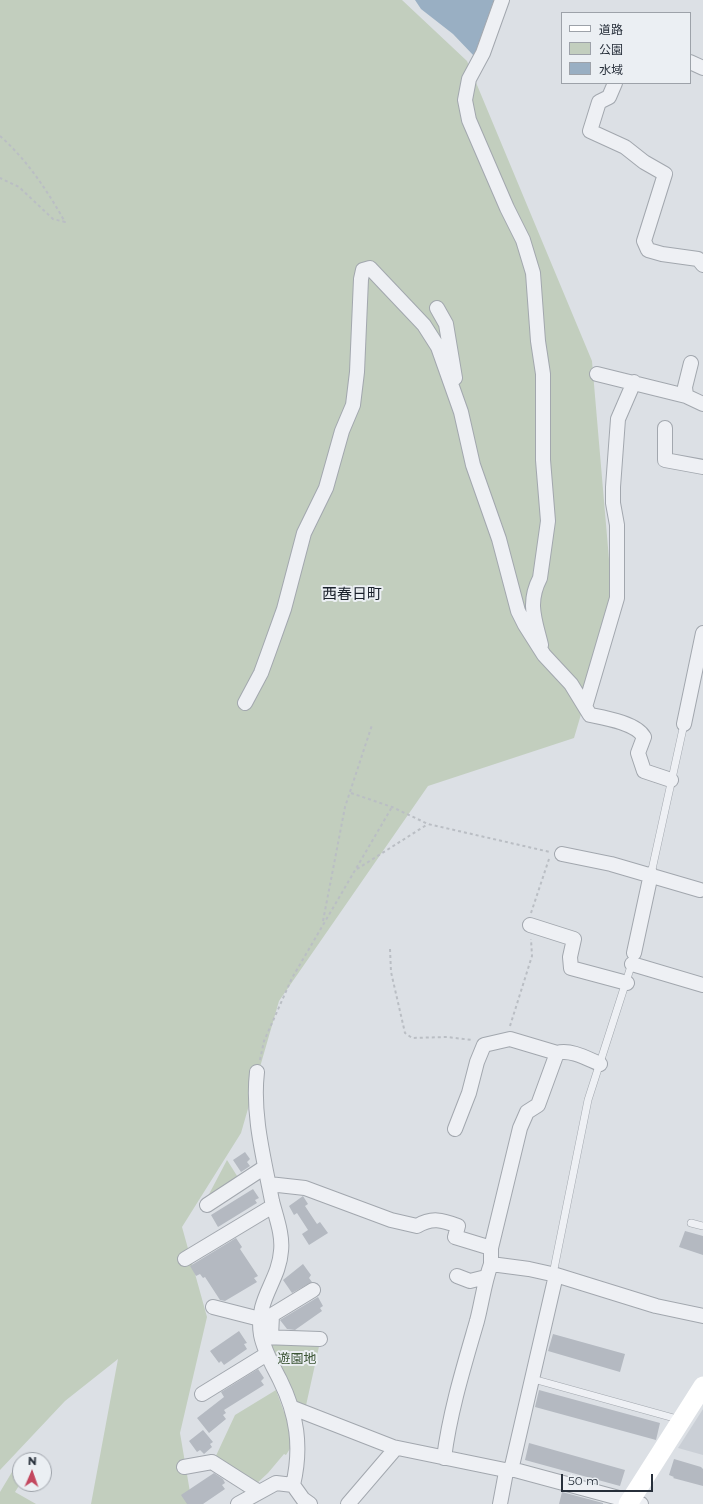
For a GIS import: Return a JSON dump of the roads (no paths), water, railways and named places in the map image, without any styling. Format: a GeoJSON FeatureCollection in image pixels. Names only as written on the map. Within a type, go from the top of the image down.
{"type":"FeatureCollection","features":[{"type":"Feature","properties":{"kind":"street"},"geometry":{"type":"LineString","coordinates":[[502,0],[483,53],[469,79],[465,100],[469,120],[507,208],[523,240],[533,273],[538,341],[543,374],[542,460],[548,521],[540,578],[536,586],[532,605],[544,655]]}},
{"type":"Feature","properties":{"kind":"street"},"geometry":{"type":"LineString","coordinates":[[691,62],[703,68]]}},
{"type":"Feature","properties":{"kind":"street"},"geometry":{"type":"LineString","coordinates":[[615,84],[609,97],[599,102],[590,131],[624,147],[644,162],[665,174],[644,241],[648,250],[662,254],[701,257]]}},
{"type":"Feature","properties":{"kind":"street"},"geometry":{"type":"LineString","coordinates":[[245,703],[261,673],[269,651],[284,609],[304,533],[326,488],[342,431],[353,405],[357,372],[361,279],[363,270],[370,268],[424,325],[438,347],[460,410]]}},
{"type":"Feature","properties":{"kind":"street"},"geometry":{"type":"LineString","coordinates":[[437,308],[446,324],[460,410],[473,465],[500,539],[518,611],[524,625],[544,655],[571,684],[590,715],[616,721],[640,731],[644,737],[638,753],[644,771],[671,780]]}},
{"type":"Feature","properties":{"kind":"street"},"geometry":{"type":"LineString","coordinates":[[686,396],[685,388],[691,363]]}},
{"type":"Feature","properties":{"kind":"street"},"geometry":{"type":"LineString","coordinates":[[597,374],[686,396],[703,404]]}},
{"type":"Feature","properties":{"kind":"street"},"geometry":{"type":"LineString","coordinates":[[585,707],[618,598],[617,525],[613,503],[618,419],[634,382]]}},
{"type":"Feature","properties":{"kind":"street"},"geometry":{"type":"LineString","coordinates":[[664,428],[666,460],[703,467]]}},
{"type":"Feature","properties":{"kind":"street"},"geometry":{"type":"LineString","coordinates":[[684,724],[698,680],[703,633]]}},
{"type":"Feature","properties":{"kind":"street"},"geometry":{"type":"LineString","coordinates":[[557,853],[651,874],[700,890]]}},
{"type":"Feature","properties":{"kind":"street"},"geometry":{"type":"LineString","coordinates":[[651,874],[633,958],[696,987]]}},
{"type":"Feature","properties":{"kind":"street"},"geometry":{"type":"LineString","coordinates":[[530,925],[574,939],[570,957],[571,968],[627,983]]}},
{"type":"Feature","properties":{"kind":"street"},"geometry":{"type":"LineString","coordinates":[[455,1129],[469,1093],[477,1062],[484,1045],[510,1038],[557,1054],[563,1052],[574,1054],[600,1064]]}},
{"type":"Feature","properties":{"kind":"street"},"geometry":{"type":"LineString","coordinates":[[444,1458],[448,1431],[489,1271],[491,1248],[520,1128],[527,1112],[538,1105],[557,1054]]}},
{"type":"Feature","properties":{"kind":"street"},"geometry":{"type":"LineString","coordinates":[[257,1072],[255,1102],[265,1167],[281,1250],[279,1264],[264,1298],[260,1319],[266,1337],[267,1354],[292,1408],[297,1436],[296,1470],[292,1485]]}},
{"type":"Feature","properties":{"kind":"street"},"geometry":{"type":"LineString","coordinates":[[207,1205],[265,1167]]}},
{"type":"Feature","properties":{"kind":"street"},"geometry":{"type":"LineString","coordinates":[[269,1184],[306,1188],[391,1220],[417,1226],[427,1220],[447,1222],[458,1226],[455,1237],[491,1248]]}},
{"type":"Feature","properties":{"kind":"street"},"geometry":{"type":"LineString","coordinates":[[185,1259],[273,1206]]}},
{"type":"Feature","properties":{"kind":"street"},"geometry":{"type":"LineString","coordinates":[[457,1276],[470,1280],[489,1271],[529,1269],[556,1274],[656,1306],[703,1316]]}},
{"type":"Feature","properties":{"kind":"street"},"geometry":{"type":"LineString","coordinates":[[500,1504],[506,1472],[512,1466],[556,1274]]}},
{"type":"Feature","properties":{"kind":"street"},"geometry":{"type":"LineString","coordinates":[[266,1337],[272,1315],[313,1290]]}},
{"type":"Feature","properties":{"kind":"street"},"geometry":{"type":"LineString","coordinates":[[213,1307],[260,1319]]}},
{"type":"Feature","properties":{"kind":"street"},"geometry":{"type":"LineString","coordinates":[[266,1337],[320,1339]]}},
{"type":"Feature","properties":{"kind":"street"},"geometry":{"type":"LineString","coordinates":[[202,1394],[267,1354]]}},
{"type":"Feature","properties":{"kind":"street"},"geometry":{"type":"LineString","coordinates":[[292,1408],[396,1448],[505,1470],[510,1469],[636,1503],[645,1479],[703,1386]]}},
{"type":"Feature","properties":{"kind":"street"},"geometry":{"type":"LineString","coordinates":[[348,1504],[396,1448]]}},
{"type":"Feature","properties":{"kind":"street"},"geometry":{"type":"LineString","coordinates":[[184,1467],[212,1462],[259,1492]]}},
{"type":"Feature","properties":{"kind":"street"},"geometry":{"type":"LineString","coordinates":[[238,1504],[276,1483],[292,1485],[303,1499],[310,1504]]}},
{"type":"Feature","properties":{"kind":"lane"},"geometry":{"type":"LineString","coordinates":[[651,874],[684,724]]}},
{"type":"Feature","properties":{"kind":"lane"},"geometry":{"type":"LineString","coordinates":[[556,1274],[554,1269],[588,1100],[627,983],[633,958]]}},
{"type":"Feature","properties":{"kind":"lane"},"geometry":{"type":"LineString","coordinates":[[691,1223],[703,1226]]}},
{"type":"Feature","properties":{"kind":"lane"},"geometry":{"type":"LineString","coordinates":[[533,1379],[681,1421]]}},
{"type":"Feature","properties":{"kind":"water"},"geometry":{"type":"Polygon","coordinates":[[[415,0],[494,0],[474,56],[453,34],[421,9],[415,0]]]}},
{"type":"Feature","properties":{"kind":"district","name":"西春日町"},"geometry":{"type":"Point","coordinates":[352,595]}},
{"type":"Feature","properties":{"kind":"park label","name":"遊園地"},"geometry":{"type":"Point","coordinates":[297,1359]}}]}
